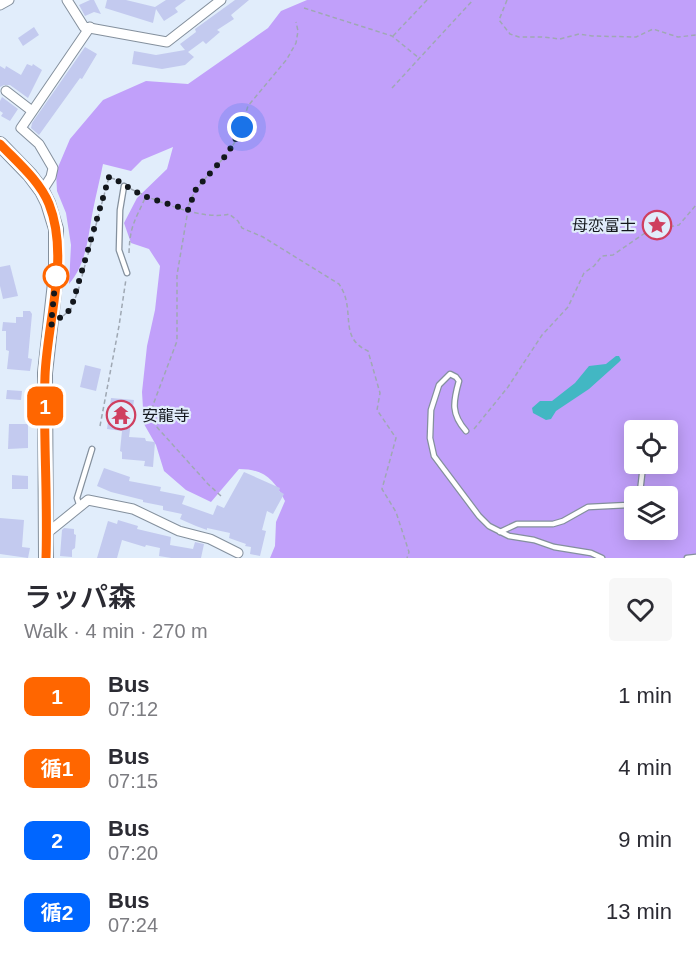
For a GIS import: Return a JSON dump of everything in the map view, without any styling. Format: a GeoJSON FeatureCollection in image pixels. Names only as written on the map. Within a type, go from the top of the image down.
{"type":"FeatureCollection","features":[{"type":"Feature","properties":{"kind":"street"},"geometry":{"type":"LineString","coordinates":[[0,5],[9,0]]}},
{"type":"Feature","properties":{"kind":"street"},"geometry":{"type":"LineString","coordinates":[[67,0],[84,27],[167,42],[221,0]]}},
{"type":"Feature","properties":{"kind":"street"},"geometry":{"type":"LineString","coordinates":[[42,191],[51,177],[53,168],[39,144],[21,128],[90,27]]}},
{"type":"Feature","properties":{"kind":"street"},"geometry":{"type":"LineString","coordinates":[[6,91],[32,111]]}},
{"type":"Feature","properties":{"kind":"street"},"geometry":{"type":"LineString","coordinates":[[0,144],[42,191],[56,229],[56,274],[45,373],[46,558]]}},
{"type":"Feature","properties":{"kind":"street"},"geometry":{"type":"LineString","coordinates":[[46,534],[88,500],[133,509],[179,531],[210,539],[238,553]]}},
{"type":"Feature","properties":{"kind":"lane"},"geometry":{"type":"LineString","coordinates":[[124,186],[120,210],[119,250],[127,273]]}},
{"type":"Feature","properties":{"kind":"lane"},"geometry":{"type":"LineString","coordinates":[[466,431],[458,423],[455,413],[459,381],[450,374],[439,385],[431,410],[429,429],[434,456],[478,516],[489,526],[516,538],[591,553],[602,558]]}},
{"type":"Feature","properties":{"kind":"lane"},"geometry":{"type":"LineString","coordinates":[[80,507],[77,498],[92,449]]}},
{"type":"Feature","properties":{"kind":"lane"},"geometry":{"type":"LineString","coordinates":[[500,532],[517,524],[554,524],[588,507],[624,505]]}},
{"type":"Feature","properties":{"kind":"lane"},"geometry":{"type":"LineString","coordinates":[[687,558],[696,557]]}},
{"type":"Feature","properties":{"kind":"path"},"geometry":{"type":"LineString","coordinates":[[392,36],[427,0]]}},
{"type":"Feature","properties":{"kind":"path"},"geometry":{"type":"LineString","coordinates":[[392,88],[472,0]]}},
{"type":"Feature","properties":{"kind":"path"},"geometry":{"type":"LineString","coordinates":[[507,0],[499,21],[510,33],[519,37],[560,39],[579,34],[636,37],[653,29],[678,37],[696,35]]}},
{"type":"Feature","properties":{"kind":"path"},"geometry":{"type":"LineString","coordinates":[[304,8],[392,36],[419,58]]}},
{"type":"Feature","properties":{"kind":"path"},"geometry":{"type":"LineString","coordinates":[[221,496],[155,425],[152,414],[153,405],[177,341],[177,275],[188,210],[196,189],[228,153],[238,137],[248,106],[287,59],[296,43],[298,31],[296,22]]}},
{"type":"Feature","properties":{"kind":"path"},"geometry":{"type":"LineString","coordinates":[[51,325],[71,309],[109,177],[146,196],[188,210],[220,217],[229,214],[238,221],[242,228],[263,237],[339,284],[344,290],[349,309],[348,330],[356,346],[368,351],[380,393],[377,410],[396,438],[382,489],[396,512],[409,552],[407,558]]}},
{"type":"Feature","properties":{"kind":"path"},"geometry":{"type":"LineString","coordinates":[[129,252],[131,229],[146,196]]}},
{"type":"Feature","properties":{"kind":"path"},"geometry":{"type":"LineString","coordinates":[[466,431],[478,426],[508,387],[542,335],[568,307],[584,273],[602,256],[613,255],[648,231],[679,225],[696,205]]}},
{"type":"Feature","properties":{"kind":"path"},"geometry":{"type":"LineString","coordinates":[[100,426],[127,273]]}},
{"type":"Feature","properties":{"kind":"shaded area"},"geometry":{"type":"Polygon","coordinates":[[[307,0],[696,0],[696,558],[270,558],[275,546],[276,522],[285,501],[268,477],[256,471],[239,469],[211,502],[186,490],[164,471],[156,445],[144,424],[142,392],[160,266],[149,249],[131,243],[124,223],[137,198],[167,169],[173,147],[142,160],[131,171],[103,164],[86,249],[80,267],[69,284],[71,245],[66,213],[57,191],[56,172],[70,139],[103,100],[146,81],[188,84],[268,28],[281,11],[307,0]]]}},
{"type":"Feature","properties":{"kind":"water"},"geometry":{"type":"Polygon","coordinates":[[[619,356],[621,360],[618,363],[589,389],[556,411],[551,419],[546,420],[533,413],[532,408],[540,401],[552,401],[575,383],[589,366],[606,364],[619,356]]]}},
{"type":"Feature","properties":{"kind":"building"},"geometry":{"type":"Polygon","coordinates":[[[94,0],[101,14],[94,12],[85,16],[79,5],[94,0]]]}},
{"type":"Feature","properties":{"kind":"building"},"geometry":{"type":"Polygon","coordinates":[[[107,0],[126,0],[155,7],[166,0],[186,0],[175,8],[178,12],[164,21],[156,9],[153,23],[105,8],[107,0]]]}},
{"type":"Feature","properties":{"kind":"building"},"geometry":{"type":"Polygon","coordinates":[[[235,0],[249,0],[231,15],[234,19],[217,30],[220,32],[206,44],[203,41],[188,52],[194,57],[185,65],[162,69],[132,64],[134,51],[156,55],[185,50],[180,44],[196,32],[195,29],[235,0]]]}},
{"type":"Feature","properties":{"kind":"building"},"geometry":{"type":"Polygon","coordinates":[[[34,27],[39,35],[23,46],[18,38],[34,27]]]}},
{"type":"Feature","properties":{"kind":"building"},"geometry":{"type":"Polygon","coordinates":[[[85,47],[97,54],[82,79],[80,78],[39,135],[31,128],[32,123],[85,47]]]}},
{"type":"Feature","properties":{"kind":"building"},"geometry":{"type":"Polygon","coordinates":[[[27,64],[32,66],[33,64],[42,70],[28,98],[10,85],[0,87],[0,66],[5,69],[6,66],[21,75],[27,64]]]}},
{"type":"Feature","properties":{"kind":"building"},"geometry":{"type":"Polygon","coordinates":[[[2,97],[18,109],[10,121],[1,116],[3,113],[0,111],[2,97]]]}},
{"type":"Feature","properties":{"kind":"building"},"geometry":{"type":"Polygon","coordinates":[[[10,265],[18,296],[3,299],[0,267],[10,265]]]}},
{"type":"Feature","properties":{"kind":"building"},"geometry":{"type":"Polygon","coordinates":[[[23,311],[30,311],[32,314],[28,358],[32,359],[30,371],[7,369],[9,351],[6,350],[6,331],[2,331],[3,322],[16,323],[16,317],[23,317],[23,311]]]}},
{"type":"Feature","properties":{"kind":"building"},"geometry":{"type":"Polygon","coordinates":[[[85,365],[101,369],[96,391],[80,387],[85,365]]]}},
{"type":"Feature","properties":{"kind":"building"},"geometry":{"type":"Polygon","coordinates":[[[7,390],[22,391],[21,400],[6,399],[7,390]]]}},
{"type":"Feature","properties":{"kind":"building"},"geometry":{"type":"Polygon","coordinates":[[[111,398],[134,400],[129,437],[145,438],[146,441],[155,442],[153,467],[144,466],[145,461],[122,459],[120,451],[122,431],[107,429],[111,398]]]}},
{"type":"Feature","properties":{"kind":"building"},"geometry":{"type":"Polygon","coordinates":[[[9,424],[28,424],[28,448],[8,449],[9,424]]]}},
{"type":"Feature","properties":{"kind":"building"},"geometry":{"type":"Polygon","coordinates":[[[104,468],[130,477],[129,481],[161,487],[160,491],[185,496],[182,504],[213,515],[217,505],[224,508],[244,472],[280,488],[279,491],[284,494],[273,514],[267,511],[262,530],[266,531],[260,556],[250,554],[251,547],[245,546],[246,544],[229,538],[230,533],[207,528],[207,530],[180,519],[182,514],[163,510],[163,506],[143,502],[143,500],[97,486],[104,468]]]}},
{"type":"Feature","properties":{"kind":"building"},"geometry":{"type":"Polygon","coordinates":[[[12,475],[28,476],[28,489],[12,489],[12,475]]]}},
{"type":"Feature","properties":{"kind":"building"},"geometry":{"type":"Polygon","coordinates":[[[0,518],[24,520],[22,547],[30,548],[28,558],[0,554],[0,518]]]}},
{"type":"Feature","properties":{"kind":"building"},"geometry":{"type":"Polygon","coordinates":[[[118,520],[138,526],[137,529],[171,537],[170,545],[193,549],[195,542],[204,544],[201,558],[159,556],[160,548],[146,545],[145,547],[122,540],[117,558],[97,558],[108,521],[117,524],[118,520]]]}},
{"type":"Feature","properties":{"kind":"building"},"geometry":{"type":"Polygon","coordinates":[[[64,528],[74,529],[76,535],[72,557],[60,556],[64,528]]]}},
{"type":"Feature","properties":{"kind":"bus line","name":"1"},"geometry":{"type":"LineString","coordinates":[[0,144],[42,191],[56,229],[56,274],[45,373],[46,558]]}},
{"type":"Feature","properties":{"kind":"place","name":"母恋富士"},"geometry":{"type":"Point","coordinates":[657,225]}},
{"type":"Feature","properties":{"kind":"place","name":"安龍寺"},"geometry":{"type":"Point","coordinates":[121,415]}},
{"type":"Feature","properties":{"kind":"route"},"geometry":{"type":"LineString","coordinates":[[56,276],[56,274],[51,325],[71,309],[109,177],[146,196],[188,210],[196,189],[228,153],[242,127]]}}]}
